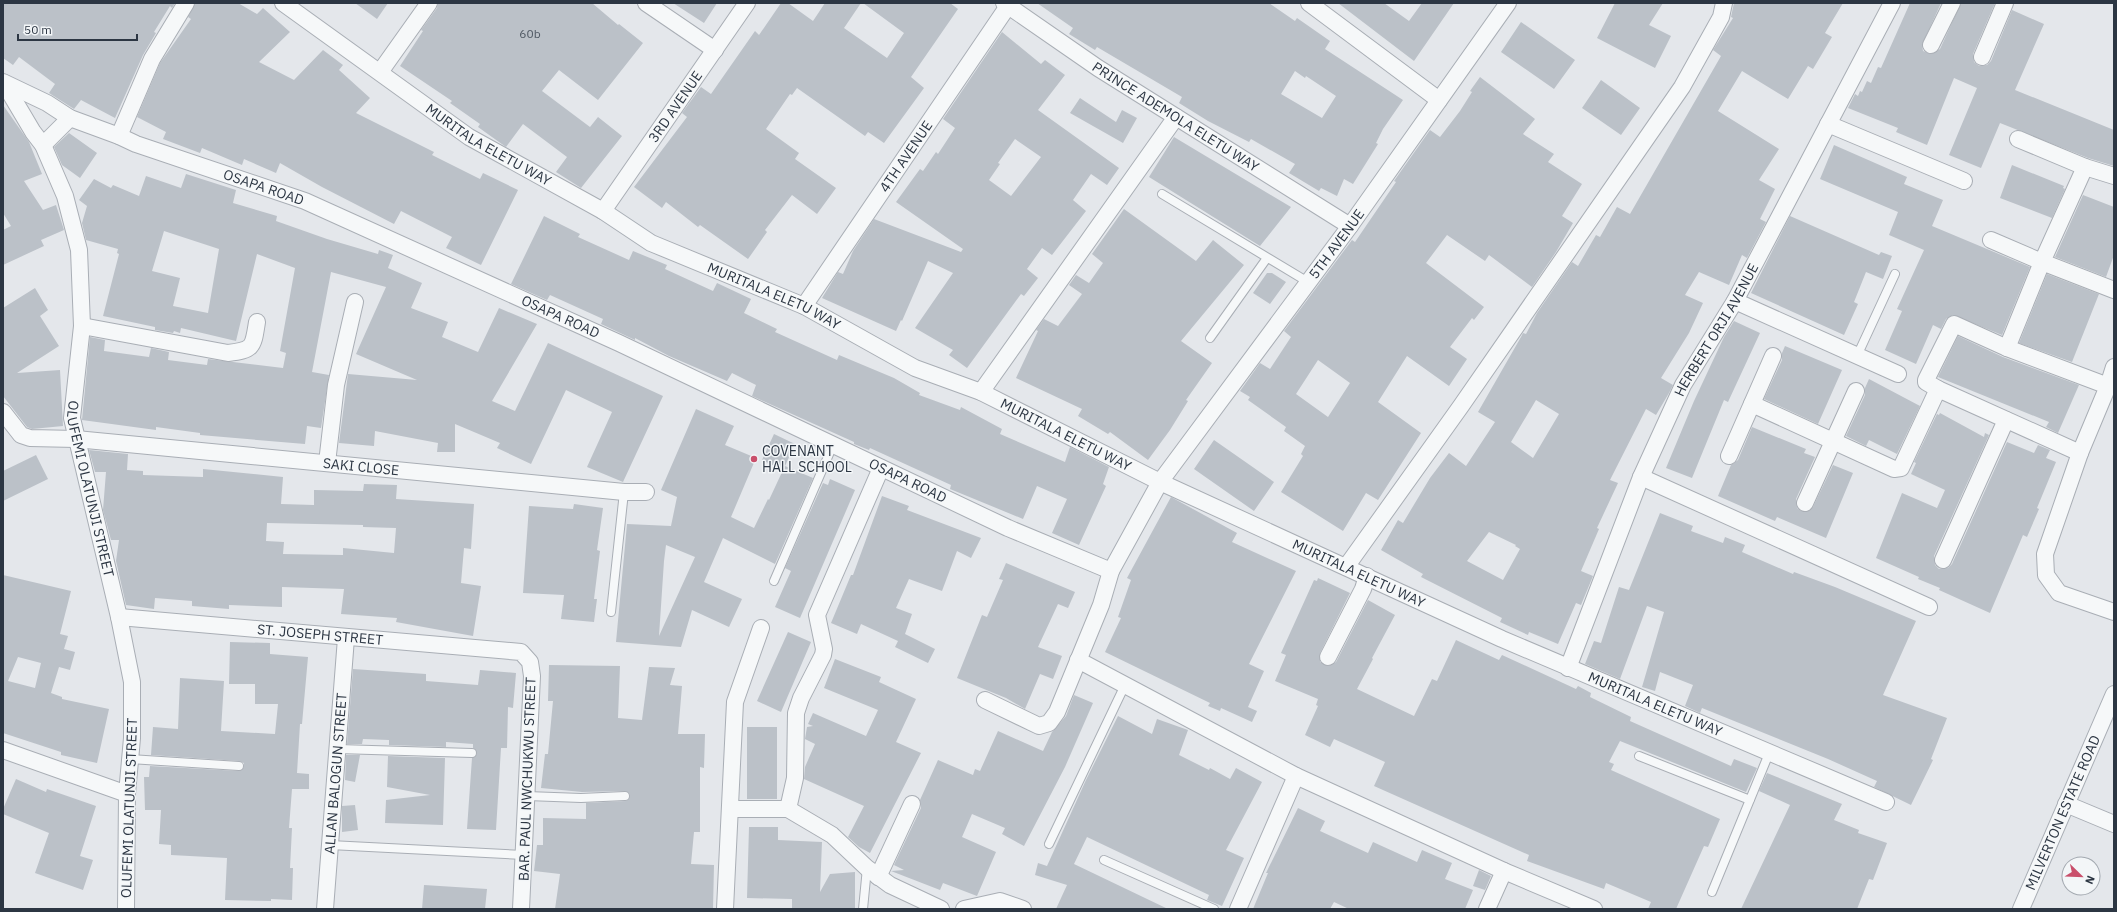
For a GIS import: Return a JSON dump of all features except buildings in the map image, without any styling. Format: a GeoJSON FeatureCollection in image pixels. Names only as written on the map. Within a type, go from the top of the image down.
{"type":"FeatureCollection","features":[{"type":"Feature","properties":{"kind":"street"},"geometry":{"type":"LineString","coordinates":[[119,136],[152,59],[186,3]]}},
{"type":"Feature","properties":{"kind":"street","name":"MURITALA ELETU WAY"},"geometry":{"type":"LineString","coordinates":[[283,3],[469,138],[603,211],[651,243],[804,306],[915,368],[981,392],[1160,482],[1282,539],[1346,566],[1568,668],[1770,751],[1886,802]]}},
{"type":"Feature","properties":{"kind":"street"},"geometry":{"type":"LineString","coordinates":[[380,72],[429,3]]}},
{"type":"Feature","properties":{"kind":"street"},"geometry":{"type":"LineString","coordinates":[[646,3],[714,50]]}},
{"type":"Feature","properties":{"kind":"street","name":"3RD AVENUE"},"geometry":{"type":"LineString","coordinates":[[603,211],[747,3]]}},
{"type":"Feature","properties":{"kind":"street"},"geometry":{"type":"LineString","coordinates":[[1309,3],[1439,100]]}},
{"type":"Feature","properties":{"kind":"street","name":"5TH AVENUE"},"geometry":{"type":"LineString","coordinates":[[985,700],[1039,726],[1049,723],[1057,712],[1101,605],[1111,571],[1160,482],[1350,226],[1508,3]]}},
{"type":"Feature","properties":{"kind":"street"},"geometry":{"type":"LineString","coordinates":[[1346,566],[1461,406],[1682,87],[1721,17],[1724,3]]}},
{"type":"Feature","properties":{"kind":"street","name":"HERBERT ORJI AVENUE"},"geometry":{"type":"LineString","coordinates":[[1568,668],[1641,477],[1683,385],[1735,301],[1892,3]]}},
{"type":"Feature","properties":{"kind":"street"},"geometry":{"type":"LineString","coordinates":[[1932,45],[1952,3]]}},
{"type":"Feature","properties":{"kind":"street"},"geometry":{"type":"LineString","coordinates":[[1982,57],[2005,3]]}},
{"type":"Feature","properties":{"kind":"street","name":"PRINCE ADEMOLA ELETU WAY"},"geometry":{"type":"LineString","coordinates":[[1006,5],[1098,68],[1350,226]]}},
{"type":"Feature","properties":{"kind":"street","name":"4TH AVENUE"},"geometry":{"type":"LineString","coordinates":[[804,306],[1006,5]]}},
{"type":"Feature","properties":{"kind":"street","name":"OSAPA ROAD"},"geometry":{"type":"LineString","coordinates":[[4,83],[47,103],[70,118],[119,136],[136,144],[305,200],[619,343],[1008,528],[1111,571]]}},
{"type":"Feature","properties":{"kind":"street","name":"OLUFEMI OLATUNJI STREET"},"geometry":{"type":"LineString","coordinates":[[4,83],[33,132],[43,145],[65,196],[79,250],[82,326],[72,418],[119,617],[132,682],[132,738],[127,794],[126,909]]}},
{"type":"Feature","properties":{"kind":"street"},"geometry":{"type":"LineString","coordinates":[[981,392],[1176,117]]}},
{"type":"Feature","properties":{"kind":"street"},"geometry":{"type":"LineString","coordinates":[[43,145],[70,118]]}},
{"type":"Feature","properties":{"kind":"street"},"geometry":{"type":"LineString","coordinates":[[1828,124],[1964,180]]}},
{"type":"Feature","properties":{"kind":"street"},"geometry":{"type":"LineString","coordinates":[[2018,139],[2085,167],[2114,176]]}},
{"type":"Feature","properties":{"kind":"street"},"geometry":{"type":"LineString","coordinates":[[2007,348],[2042,262],[2085,167]]}},
{"type":"Feature","properties":{"kind":"street"},"geometry":{"type":"LineString","coordinates":[[1991,240],[2114,290]]}},
{"type":"Feature","properties":{"kind":"street"},"geometry":{"type":"LineString","coordinates":[[1735,301],[1898,374]]}},
{"type":"Feature","properties":{"kind":"street"},"geometry":{"type":"LineString","coordinates":[[327,463],[336,385],[355,302]]}},
{"type":"Feature","properties":{"kind":"street"},"geometry":{"type":"LineString","coordinates":[[82,326],[228,353],[246,351],[251,348],[254,343],[257,322]]}},
{"type":"Feature","properties":{"kind":"street"},"geometry":{"type":"LineString","coordinates":[[2080,453],[1938,389],[1926,382],[1926,380],[1954,324],[2007,348],[2108,386]]}},
{"type":"Feature","properties":{"kind":"street"},"geometry":{"type":"LineString","coordinates":[[1729,456],[1773,356]]}},
{"type":"Feature","properties":{"kind":"street"},"geometry":{"type":"LineString","coordinates":[[2114,367],[2108,386],[2080,453],[2045,554],[2046,575],[2059,592],[2114,612]]}},
{"type":"Feature","properties":{"kind":"street"},"geometry":{"type":"LineString","coordinates":[[1752,404],[1894,469],[1898,469],[1901,468],[1938,389]]}},
{"type":"Feature","properties":{"kind":"street"},"geometry":{"type":"LineString","coordinates":[[1805,503],[1856,391]]}},
{"type":"Feature","properties":{"kind":"street","name":"SAKI CLOSE"},"geometry":{"type":"LineString","coordinates":[[3,412],[21,436],[30,438],[76,439],[624,492],[646,492]]}},
{"type":"Feature","properties":{"kind":"street"},"geometry":{"type":"LineString","coordinates":[[1943,560],[2006,420]]}},
{"type":"Feature","properties":{"kind":"street"},"geometry":{"type":"LineString","coordinates":[[788,809],[795,778],[796,714],[824,649],[817,615],[881,468]]}},
{"type":"Feature","properties":{"kind":"street"},"geometry":{"type":"LineString","coordinates":[[1641,477],[1929,607]]}},
{"type":"Feature","properties":{"kind":"street"},"geometry":{"type":"LineString","coordinates":[[1328,657],[1363,590],[1367,576]]}},
{"type":"Feature","properties":{"kind":"street","name":"ST. JOSEPH STREET"},"geometry":{"type":"LineString","coordinates":[[119,617],[346,638],[521,652]]}},
{"type":"Feature","properties":{"kind":"street"},"geometry":{"type":"LineString","coordinates":[[725,909],[736,702],[761,628]]}},
{"type":"Feature","properties":{"kind":"street","name":"ALLAN BALOGUN STREET"},"geometry":{"type":"LineString","coordinates":[[325,909],[346,638]]}},
{"type":"Feature","properties":{"kind":"street","name":"BAR. PAUL NWCHUKWU STREET"},"geometry":{"type":"LineString","coordinates":[[521,652],[530,662],[532,676],[521,909]]}},
{"type":"Feature","properties":{"kind":"street"},"geometry":{"type":"LineString","coordinates":[[1078,660],[1296,776],[1504,871],[1594,909]]}},
{"type":"Feature","properties":{"kind":"street","name":"MILVERTON ESTATE ROAD"},"geometry":{"type":"LineString","coordinates":[[2021,909],[2114,694]]}},
{"type":"Feature","properties":{"kind":"street"},"geometry":{"type":"LineString","coordinates":[[3,750],[127,794]]}},
{"type":"Feature","properties":{"kind":"street"},"geometry":{"type":"LineString","coordinates":[[1238,909],[1296,776]]}},
{"type":"Feature","properties":{"kind":"street"},"geometry":{"type":"LineString","coordinates":[[873,873],[912,804]]}},
{"type":"Feature","properties":{"kind":"street"},"geometry":{"type":"LineString","coordinates":[[2066,804],[2114,824]]}},
{"type":"Feature","properties":{"kind":"street"},"geometry":{"type":"LineString","coordinates":[[730,809],[788,809],[832,835],[873,873],[890,885],[941,909]]}},
{"type":"Feature","properties":{"kind":"street"},"geometry":{"type":"LineString","coordinates":[[1487,909],[1504,871]]}},
{"type":"Feature","properties":{"kind":"street"},"geometry":{"type":"LineString","coordinates":[[964,909],[989,906],[1000,901],[1022,909]]}},
{"type":"Feature","properties":{"kind":"lane"},"geometry":{"type":"LineString","coordinates":[[1162,194],[1308,282]]}},
{"type":"Feature","properties":{"kind":"lane"},"geometry":{"type":"LineString","coordinates":[[1210,338],[1267,258]]}},
{"type":"Feature","properties":{"kind":"lane"},"geometry":{"type":"LineString","coordinates":[[1857,356],[1895,274]]}},
{"type":"Feature","properties":{"kind":"lane"},"geometry":{"type":"LineString","coordinates":[[774,580],[833,445]]}},
{"type":"Feature","properties":{"kind":"lane"},"geometry":{"type":"LineString","coordinates":[[611,612],[624,492]]}},
{"type":"Feature","properties":{"kind":"lane"},"geometry":{"type":"LineString","coordinates":[[1049,844],[1125,685]]}},
{"type":"Feature","properties":{"kind":"lane"},"geometry":{"type":"LineString","coordinates":[[338,749],[472,754]]}},
{"type":"Feature","properties":{"kind":"lane"},"geometry":{"type":"LineString","coordinates":[[1712,892],[1770,751]]}},
{"type":"Feature","properties":{"kind":"lane"},"geometry":{"type":"LineString","coordinates":[[1639,756],[1750,800]]}},
{"type":"Feature","properties":{"kind":"lane"},"geometry":{"type":"LineString","coordinates":[[130,759],[239,766]]}},
{"type":"Feature","properties":{"kind":"lane"},"geometry":{"type":"LineString","coordinates":[[527,796],[582,798],[625,796]]}},
{"type":"Feature","properties":{"kind":"lane"},"geometry":{"type":"LineString","coordinates":[[330,845],[524,855]]}},
{"type":"Feature","properties":{"kind":"lane"},"geometry":{"type":"LineString","coordinates":[[1104,860],[1214,909]]}},
{"type":"Feature","properties":{"kind":"lane"},"geometry":{"type":"LineString","coordinates":[[863,909],[873,873]]}},
{"type":"Feature","properties":{"kind":"place","name":"COVENANT HALL SCHOOL"},"geometry":{"type":"Point","coordinates":[754,459]}}]}
